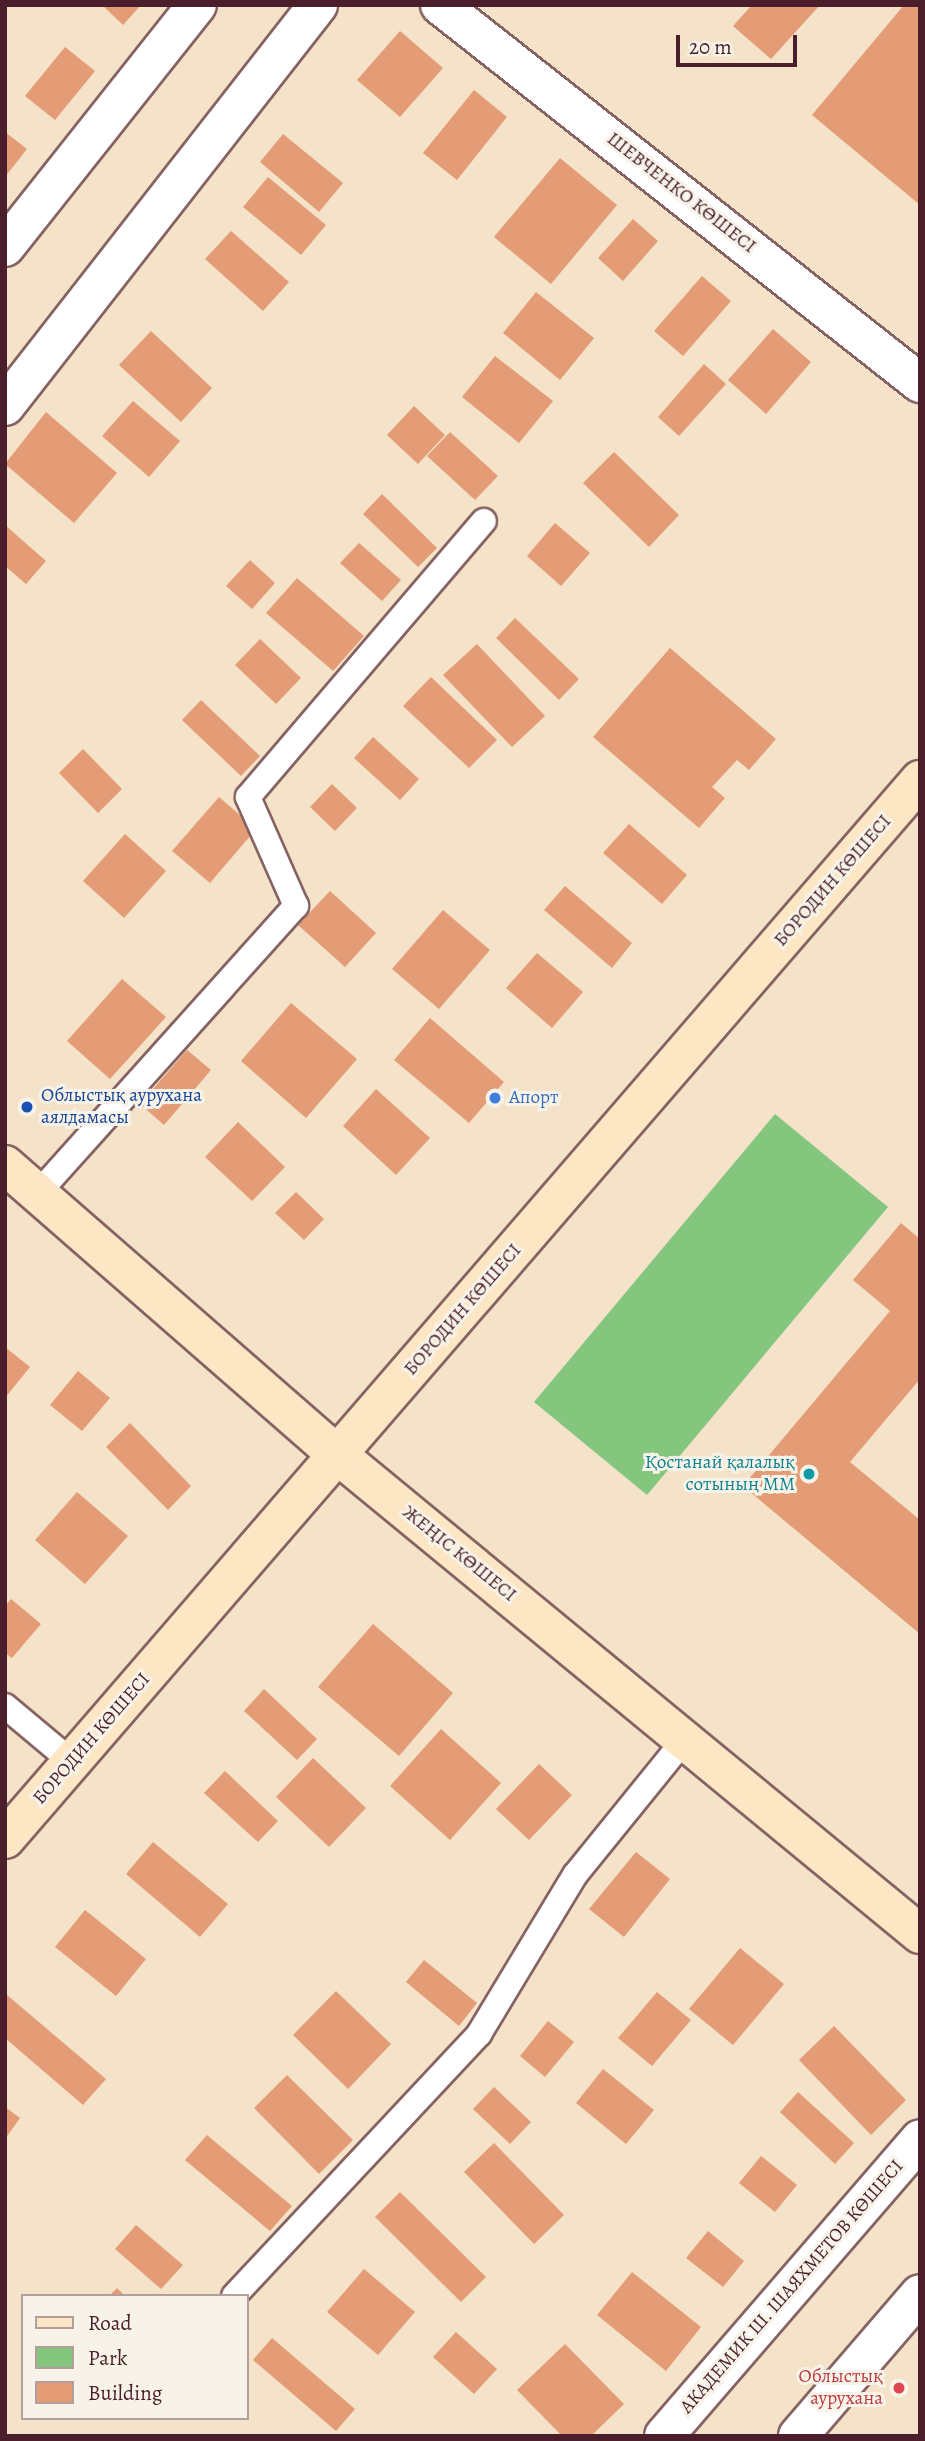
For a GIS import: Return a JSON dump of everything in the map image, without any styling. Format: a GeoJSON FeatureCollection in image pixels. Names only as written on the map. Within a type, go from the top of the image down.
{"type":"FeatureCollection","features":[{"type":"Feature","properties":{"kind":"street"},"geometry":{"type":"LineString","coordinates":[[5,247],[197,5]]}},
{"type":"Feature","properties":{"kind":"street"},"geometry":{"type":"LineString","coordinates":[[5,406],[318,5]]}},
{"type":"Feature","properties":{"kind":"street","name":"ШЕВЧЕНКО КӨШЕСІ"},"geometry":{"type":"LineString","coordinates":[[440,5],[920,383]]}},
{"type":"Feature","properties":{"kind":"street","name":"БОРОДИН КӨШЕСІ"},"geometry":{"type":"LineString","coordinates":[[5,1839],[920,780]]}},
{"type":"Feature","properties":{"kind":"street","name":"ЖЕҢІС КӨШЕСІ"},"geometry":{"type":"LineString","coordinates":[[5,1165],[338,1455],[920,1934]]}},
{"type":"Feature","properties":{"kind":"street","name":"АКАДЕМИК Ш. ШАЯХМЕТОВ КӨШЕСІ"},"geometry":{"type":"LineString","coordinates":[[663,2436],[920,2139]]}},
{"type":"Feature","properties":{"kind":"street"},"geometry":{"type":"LineString","coordinates":[[798,2436],[920,2294]]}},
{"type":"Feature","properties":{"kind":"lane"},"geometry":{"type":"LineString","coordinates":[[39,1192],[296,906],[248,797],[484,521]]}},
{"type":"Feature","properties":{"kind":"lane"},"geometry":{"type":"LineString","coordinates":[[5,1706],[72,1762]]}},
{"type":"Feature","properties":{"kind":"lane"},"geometry":{"type":"LineString","coordinates":[[235,2294],[480,2034],[575,1875],[685,1740]]}},
{"type":"Feature","properties":{"kind":"green space"},"geometry":{"type":"Polygon","coordinates":[[[775,1114],[888,1207],[647,1495],[534,1402],[775,1114]]]}},
{"type":"Feature","properties":{"kind":"building"},"geometry":{"type":"Polygon","coordinates":[[[102,5],[141,5],[123,25],[102,5]]]}},
{"type":"Feature","properties":{"kind":"building"},"geometry":{"type":"Polygon","coordinates":[[[752,5],[820,5],[771,59],[733,26],[752,5]]]}},
{"type":"Feature","properties":{"kind":"building"},"geometry":{"type":"Polygon","coordinates":[[[904,5],[920,5],[920,205],[812,115],[904,5]]]}},
{"type":"Feature","properties":{"kind":"building"},"geometry":{"type":"Polygon","coordinates":[[[400,31],[443,68],[400,117],[357,80],[400,31]]]}},
{"type":"Feature","properties":{"kind":"building"},"geometry":{"type":"Polygon","coordinates":[[[65,47],[95,71],[55,120],[25,96],[65,47]]]}},
{"type":"Feature","properties":{"kind":"building"},"geometry":{"type":"Polygon","coordinates":[[[474,90],[507,117],[457,180],[423,153],[474,90]]]}},
{"type":"Feature","properties":{"kind":"building"},"geometry":{"type":"Polygon","coordinates":[[[5,132],[27,149],[5,177],[5,132]]]}},
{"type":"Feature","properties":{"kind":"building"},"geometry":{"type":"Polygon","coordinates":[[[283,134],[343,183],[319,212],[260,162],[283,134]]]}},
{"type":"Feature","properties":{"kind":"building"},"geometry":{"type":"Polygon","coordinates":[[[560,158],[617,205],[551,284],[494,237],[560,158]]]}},
{"type":"Feature","properties":{"kind":"building"},"geometry":{"type":"Polygon","coordinates":[[[268,177],[326,225],[301,255],[243,207],[268,177]]]}},
{"type":"Feature","properties":{"kind":"building"},"geometry":{"type":"Polygon","coordinates":[[[633,219],[658,241],[623,281],[598,258],[633,219]]]}},
{"type":"Feature","properties":{"kind":"building"},"geometry":{"type":"Polygon","coordinates":[[[231,231],[289,282],[263,311],[205,259],[231,231]]]}},
{"type":"Feature","properties":{"kind":"building"},"geometry":{"type":"Polygon","coordinates":[[[702,276],[731,301],[683,356],[654,331],[702,276]]]}},
{"type":"Feature","properties":{"kind":"building"},"geometry":{"type":"Polygon","coordinates":[[[536,292],[594,338],[560,380],[503,333],[536,292]]]}},
{"type":"Feature","properties":{"kind":"building"},"geometry":{"type":"Polygon","coordinates":[[[773,329],[811,362],[766,414],[728,380],[773,329]]]}},
{"type":"Feature","properties":{"kind":"building"},"geometry":{"type":"Polygon","coordinates":[[[151,331],[212,388],[181,422],[119,365],[151,331]]]}},
{"type":"Feature","properties":{"kind":"building"},"geometry":{"type":"Polygon","coordinates":[[[495,356],[553,401],[519,443],[462,397],[495,356]]]}},
{"type":"Feature","properties":{"kind":"building"},"geometry":{"type":"Polygon","coordinates":[[[704,364],[726,384],[679,436],[658,417],[704,364]]]}},
{"type":"Feature","properties":{"kind":"building"},"geometry":{"type":"Polygon","coordinates":[[[133,401],[180,441],[149,477],[102,436],[133,401]]]}},
{"type":"Feature","properties":{"kind":"building"},"geometry":{"type":"Polygon","coordinates":[[[414,406],[445,435],[418,464],[387,435],[414,406]]]}},
{"type":"Feature","properties":{"kind":"building"},"geometry":{"type":"Polygon","coordinates":[[[46,412],[117,473],[74,523],[5,464],[46,412]]]}},
{"type":"Feature","properties":{"kind":"building"},"geometry":{"type":"Polygon","coordinates":[[[450,432],[498,476],[475,500],[427,456],[450,432]]]}},
{"type":"Feature","properties":{"kind":"building"},"geometry":{"type":"Polygon","coordinates":[[[614,452],[679,515],[649,547],[583,483],[614,452]]]}},
{"type":"Feature","properties":{"kind":"building"},"geometry":{"type":"Polygon","coordinates":[[[382,494],[437,548],[418,567],[363,514],[382,494]]]}},
{"type":"Feature","properties":{"kind":"building"},"geometry":{"type":"Polygon","coordinates":[[[555,523],[590,553],[561,586],[527,556],[555,523]]]}},
{"type":"Feature","properties":{"kind":"building"},"geometry":{"type":"Polygon","coordinates":[[[5,525],[46,561],[26,584],[5,566],[5,525]]]}},
{"type":"Feature","properties":{"kind":"building"},"geometry":{"type":"Polygon","coordinates":[[[359,543],[401,580],[382,601],[340,563],[359,543]]]}},
{"type":"Feature","properties":{"kind":"building"},"geometry":{"type":"Polygon","coordinates":[[[250,560],[275,583],[252,609],[226,586],[250,560]]]}},
{"type":"Feature","properties":{"kind":"building"},"geometry":{"type":"Polygon","coordinates":[[[297,578],[364,636],[333,671],[266,613],[297,578]]]}},
{"type":"Feature","properties":{"kind":"building"},"geometry":{"type":"Polygon","coordinates":[[[515,618],[579,679],[559,700],[496,638],[515,618]]]}},
{"type":"Feature","properties":{"kind":"building"},"geometry":{"type":"Polygon","coordinates":[[[260,639],[301,678],[276,704],[235,665],[260,639]]]}},
{"type":"Feature","properties":{"kind":"building"},"geometry":{"type":"Polygon","coordinates":[[[477,644],[545,716],[512,747],[443,675],[477,644]]]}},
{"type":"Feature","properties":{"kind":"building"},"geometry":{"type":"Polygon","coordinates":[[[670,648],[776,739],[749,770],[737,760],[712,787],[725,798],[699,828],[593,737],[670,648]]]}},
{"type":"Feature","properties":{"kind":"building"},"geometry":{"type":"Polygon","coordinates":[[[431,677],[497,740],[469,768],[403,706],[431,677]]]}},
{"type":"Feature","properties":{"kind":"building"},"geometry":{"type":"Polygon","coordinates":[[[201,700],[260,756],[241,776],[182,720],[201,700]]]}},
{"type":"Feature","properties":{"kind":"building"},"geometry":{"type":"Polygon","coordinates":[[[373,737],[419,779],[400,800],[354,758],[373,737]]]}},
{"type":"Feature","properties":{"kind":"building"},"geometry":{"type":"Polygon","coordinates":[[[83,749],[122,789],[98,813],[59,773],[83,749]]]}},
{"type":"Feature","properties":{"kind":"building"},"geometry":{"type":"Polygon","coordinates":[[[332,784],[357,808],[335,831],[310,807],[332,784]]]}},
{"type":"Feature","properties":{"kind":"building"},"geometry":{"type":"Polygon","coordinates":[[[219,797],[256,829],[210,883],[172,851],[219,797]]]}},
{"type":"Feature","properties":{"kind":"building"},"geometry":{"type":"Polygon","coordinates":[[[629,824],[687,875],[662,904],[603,853],[629,824]]]}},
{"type":"Feature","properties":{"kind":"building"},"geometry":{"type":"Polygon","coordinates":[[[125,834],[166,871],[124,918],[83,881],[125,834]]]}},
{"type":"Feature","properties":{"kind":"building"},"geometry":{"type":"Polygon","coordinates":[[[565,886],[632,943],[612,968],[544,910],[565,886]]]}},
{"type":"Feature","properties":{"kind":"building"},"geometry":{"type":"Polygon","coordinates":[[[330,891],[376,933],[345,967],[298,925],[330,891]]]}},
{"type":"Feature","properties":{"kind":"building"},"geometry":{"type":"Polygon","coordinates":[[[443,910],[490,950],[439,1009],[392,969],[443,910]]]}},
{"type":"Feature","properties":{"kind":"building"},"geometry":{"type":"Polygon","coordinates":[[[537,953],[583,992],[552,1028],[506,988],[537,953]]]}},
{"type":"Feature","properties":{"kind":"building"},"geometry":{"type":"Polygon","coordinates":[[[122,979],[166,1017],[110,1079],[67,1041],[122,979]]]}},
{"type":"Feature","properties":{"kind":"building"},"geometry":{"type":"Polygon","coordinates":[[[291,1003],[357,1059],[306,1118],[241,1061],[291,1003]]]}},
{"type":"Feature","properties":{"kind":"building"},"geometry":{"type":"Polygon","coordinates":[[[430,1018],[504,1082],[469,1123],[394,1060],[430,1018]]]}},
{"type":"Feature","properties":{"kind":"building"},"geometry":{"type":"Polygon","coordinates":[[[187,1050],[211,1070],[164,1125],[140,1104],[187,1050]]]}},
{"type":"Feature","properties":{"kind":"building"},"geometry":{"type":"Polygon","coordinates":[[[376,1089],[430,1138],[396,1175],[343,1126],[376,1089]]]}},
{"type":"Feature","properties":{"kind":"building"},"geometry":{"type":"Polygon","coordinates":[[[238,1122],[285,1167],[252,1201],[205,1157],[238,1122]]]}},
{"type":"Feature","properties":{"kind":"building"},"geometry":{"type":"Polygon","coordinates":[[[296,1192],[324,1219],[304,1240],[275,1213],[296,1192]]]}},
{"type":"Feature","properties":{"kind":"building","name":"Қостанай қалалық сотының ММ"},"geometry":{"type":"Polygon","coordinates":[[[901,1223],[920,1239],[920,1379],[850,1462],[920,1520],[920,1634],[743,1486],[890,1311],[853,1280],[901,1223]]]}},
{"type":"Feature","properties":{"kind":"building"},"geometry":{"type":"Polygon","coordinates":[[[5,1347],[30,1367],[5,1398],[5,1347]]]}},
{"type":"Feature","properties":{"kind":"building"},"geometry":{"type":"Polygon","coordinates":[[[78,1371],[110,1398],[82,1431],[50,1405],[78,1371]]]}},
{"type":"Feature","properties":{"kind":"building"},"geometry":{"type":"Polygon","coordinates":[[[130,1423],[191,1486],[168,1510],[106,1447],[130,1423]]]}},
{"type":"Feature","properties":{"kind":"building"},"geometry":{"type":"Polygon","coordinates":[[[77,1492],[128,1536],[85,1584],[35,1540],[77,1492]]]}},
{"type":"Feature","properties":{"kind":"building"},"geometry":{"type":"Polygon","coordinates":[[[11,1599],[41,1624],[12,1658],[5,1653],[5,1606],[11,1599]]]}},
{"type":"Feature","properties":{"kind":"building"},"geometry":{"type":"Polygon","coordinates":[[[373,1624],[453,1693],[399,1756],[318,1687],[373,1624]]]}},
{"type":"Feature","properties":{"kind":"building"},"geometry":{"type":"Polygon","coordinates":[[[264,1689],[317,1739],[297,1760],[244,1711],[264,1689]]]}},
{"type":"Feature","properties":{"kind":"building"},"geometry":{"type":"Polygon","coordinates":[[[441,1729],[501,1783],[450,1840],[390,1786],[441,1729]]]}},
{"type":"Feature","properties":{"kind":"building"},"geometry":{"type":"Polygon","coordinates":[[[313,1758],[366,1808],[329,1847],[276,1797],[313,1758]]]}},
{"type":"Feature","properties":{"kind":"building"},"geometry":{"type":"Polygon","coordinates":[[[539,1764],[572,1795],[529,1840],[496,1809],[539,1764]]]}},
{"type":"Feature","properties":{"kind":"building"},"geometry":{"type":"Polygon","coordinates":[[[225,1771],[278,1821],[258,1842],[204,1793],[225,1771]]]}},
{"type":"Feature","properties":{"kind":"building"},"geometry":{"type":"Polygon","coordinates":[[[153,1842],[228,1904],[200,1937],[126,1874],[153,1842]]]}},
{"type":"Feature","properties":{"kind":"building"},"geometry":{"type":"Polygon","coordinates":[[[636,1852],[670,1879],[624,1937],[589,1909],[636,1852]]]}},
{"type":"Feature","properties":{"kind":"building"},"geometry":{"type":"Polygon","coordinates":[[[85,1910],[146,1959],[116,1996],[55,1947],[85,1910]]]}},
{"type":"Feature","properties":{"kind":"building"},"geometry":{"type":"Polygon","coordinates":[[[740,1948],[784,1984],[733,2045],[689,2009],[740,1948]]]}},
{"type":"Feature","properties":{"kind":"building"},"geometry":{"type":"Polygon","coordinates":[[[424,1960],[477,2003],[459,2026],[406,1982],[424,1960]]]}},
{"type":"Feature","properties":{"kind":"building"},"geometry":{"type":"Polygon","coordinates":[[[336,1991],[391,2044],[348,2089],[293,2035],[336,1991]]]}},
{"type":"Feature","properties":{"kind":"building"},"geometry":{"type":"Polygon","coordinates":[[[657,1992],[691,2020],[652,2066],[618,2038],[657,1992]]]}},
{"type":"Feature","properties":{"kind":"building"},"geometry":{"type":"Polygon","coordinates":[[[7,1995],[106,2079],[83,2105],[5,2038],[7,1995]]]}},
{"type":"Feature","properties":{"kind":"building"},"geometry":{"type":"Polygon","coordinates":[[[548,2021],[574,2042],[545,2077],[520,2056],[548,2021]]]}},
{"type":"Feature","properties":{"kind":"building"},"geometry":{"type":"Polygon","coordinates":[[[834,2026],[906,2100],[871,2135],[799,2060],[834,2026]]]}},
{"type":"Feature","properties":{"kind":"building"},"geometry":{"type":"Polygon","coordinates":[[[603,2069],[654,2110],[626,2144],[576,2103],[603,2069]]]}},
{"type":"Feature","properties":{"kind":"building"},"geometry":{"type":"Polygon","coordinates":[[[287,2075],[353,2140],[319,2174],[254,2108],[287,2075]]]}},
{"type":"Feature","properties":{"kind":"building"},"geometry":{"type":"Polygon","coordinates":[[[494,2087],[531,2122],[510,2144],[473,2109],[494,2087]]]}},
{"type":"Feature","properties":{"kind":"building"},"geometry":{"type":"Polygon","coordinates":[[[798,2092],[854,2143],[835,2164],[780,2112],[798,2092]]]}},
{"type":"Feature","properties":{"kind":"building"},"geometry":{"type":"Polygon","coordinates":[[[5,2107],[20,2118],[5,2139],[5,2107]]]}},
{"type":"Feature","properties":{"kind":"building"},"geometry":{"type":"Polygon","coordinates":[[[207,2135],[292,2206],[270,2231],[185,2160],[207,2135]]]}},
{"type":"Feature","properties":{"kind":"building"},"geometry":{"type":"Polygon","coordinates":[[[494,2143],[564,2215],[534,2244],[464,2172],[494,2143]]]}},
{"type":"Feature","properties":{"kind":"building"},"geometry":{"type":"Polygon","coordinates":[[[761,2156],[797,2185],[775,2212],[739,2183],[761,2156]]]}},
{"type":"Feature","properties":{"kind":"building"},"geometry":{"type":"Polygon","coordinates":[[[400,2192],[486,2277],[461,2302],[375,2217],[400,2192]]]}},
{"type":"Feature","properties":{"kind":"building"},"geometry":{"type":"Polygon","coordinates":[[[136,2225],[183,2265],[161,2289],[115,2249],[136,2225]]]}},
{"type":"Feature","properties":{"kind":"building"},"geometry":{"type":"Polygon","coordinates":[[[708,2231],[744,2261],[723,2287],[686,2258],[708,2231]]]}},
{"type":"Feature","properties":{"kind":"building"},"geometry":{"type":"Polygon","coordinates":[[[364,2269],[415,2312],[378,2355],[327,2312],[364,2269]]]}},
{"type":"Feature","properties":{"kind":"building"},"geometry":{"type":"Polygon","coordinates":[[[632,2272],[701,2327],[666,2371],[597,2315],[632,2272]]]}},
{"type":"Feature","properties":{"kind":"building"},"geometry":{"type":"Polygon","coordinates":[[[117,2288],[123,2294],[111,2294],[117,2288]]]}},
{"type":"Feature","properties":{"kind":"building"},"geometry":{"type":"Polygon","coordinates":[[[456,2332],[497,2369],[474,2394],[433,2357],[456,2332]]]}},
{"type":"Feature","properties":{"kind":"building"},"geometry":{"type":"Polygon","coordinates":[[[272,2338],[355,2409],[336,2431],[253,2360],[272,2338]]]}},
{"type":"Feature","properties":{"kind":"building"},"geometry":{"type":"Polygon","coordinates":[[[565,2344],[624,2404],[591,2436],[562,2436],[517,2390],[565,2344]]]}},
{"type":"Feature","properties":{"kind":"place","name":"Апорт"},"geometry":{"type":"Point","coordinates":[495,1098]}},
{"type":"Feature","properties":{"kind":"place","name":"Облыстық аурухана аялдамасы"},"geometry":{"type":"Point","coordinates":[27,1107]}},
{"type":"Feature","properties":{"kind":"place","name":"Қостанай қалалық сотының ММ"},"geometry":{"type":"Point","coordinates":[809,1474]}},
{"type":"Feature","properties":{"kind":"place","name":"Облыстық аурухана"},"geometry":{"type":"Point","coordinates":[899,2388]}}]}
